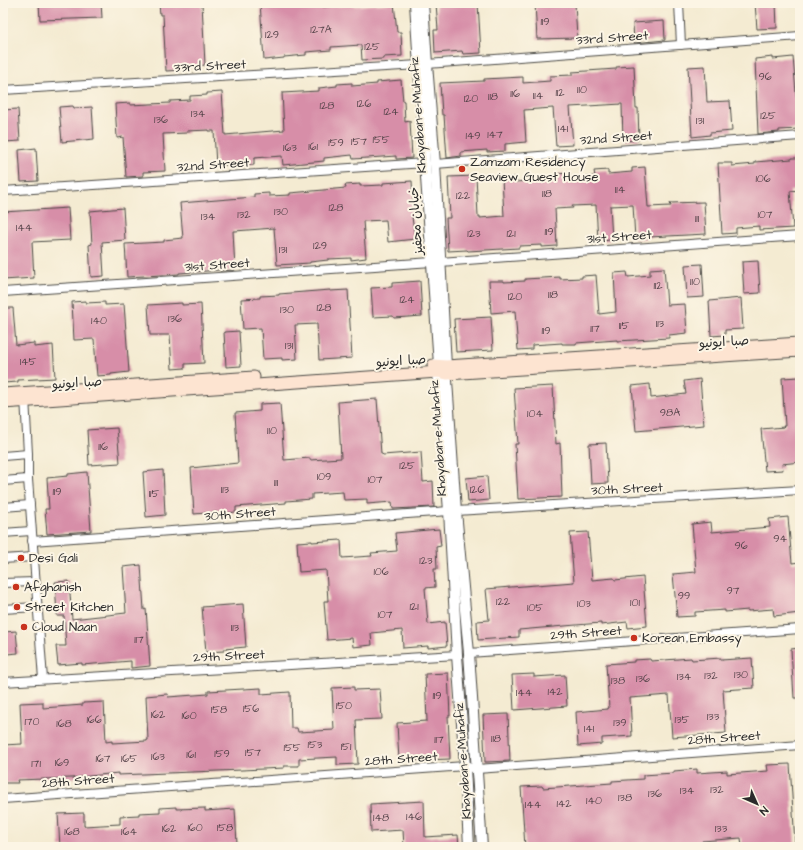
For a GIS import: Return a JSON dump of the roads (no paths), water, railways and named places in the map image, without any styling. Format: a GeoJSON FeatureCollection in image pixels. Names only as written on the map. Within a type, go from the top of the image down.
{"type":"FeatureCollection","features":[{"type":"Feature","properties":{"kind":"main road","name":"صبا ایونیو"},"geometry":{"type":"LineString","coordinates":[[3,403],[25,397],[800,343]]}},
{"type":"Feature","properties":{"kind":"main road","name":"صبا ایونیو"},"geometry":{"type":"LineString","coordinates":[[442,369],[800,351]]}},
{"type":"Feature","properties":{"kind":"main road","name":"صبا ایونیو"},"geometry":{"type":"LineString","coordinates":[[3,394],[25,397]]}},
{"type":"Feature","properties":{"kind":"street","name":"خیابان محفیز"},"geometry":{"type":"LineString","coordinates":[[415,3],[423,64],[442,369]]}},
{"type":"Feature","properties":{"kind":"street","name":"Khayaban-e-Muhafiz"},"geometry":{"type":"LineString","coordinates":[[423,3],[423,64]]}},
{"type":"Feature","properties":{"kind":"street"},"geometry":{"type":"LineString","coordinates":[[679,3],[681,45]]}},
{"type":"Feature","properties":{"kind":"street","name":"33rd Street"},"geometry":{"type":"LineString","coordinates":[[3,90],[423,64],[800,36]]}},
{"type":"Feature","properties":{"kind":"street","name":"32nd Street"},"geometry":{"type":"LineString","coordinates":[[3,192],[800,136]]}},
{"type":"Feature","properties":{"kind":"street","name":"31st Street"},"geometry":{"type":"LineString","coordinates":[[3,292],[800,236]]}},
{"type":"Feature","properties":{"kind":"street","name":"Khayaban-e-Muhafiz"},"geometry":{"type":"LineString","coordinates":[[442,369],[452,511],[457,655],[469,847]]}},
{"type":"Feature","properties":{"kind":"street"},"geometry":{"type":"LineString","coordinates":[[25,397],[31,531],[43,679]]}},
{"type":"Feature","properties":{"kind":"street"},"geometry":{"type":"LineString","coordinates":[[3,456],[28,454]]}},
{"type":"Feature","properties":{"kind":"street"},"geometry":{"type":"LineString","coordinates":[[3,481],[28,479]]}},
{"type":"Feature","properties":{"kind":"street","name":"30th Street"},"geometry":{"type":"LineString","coordinates":[[32,541],[452,511],[800,490]]}},
{"type":"Feature","properties":{"kind":"street"},"geometry":{"type":"LineString","coordinates":[[3,507],[30,505]]}},
{"type":"Feature","properties":{"kind":"street","name":"Khayaban-e-Muhafiz"},"geometry":{"type":"LineString","coordinates":[[452,511],[469,653],[482,847]]}},
{"type":"Feature","properties":{"kind":"street"},"geometry":{"type":"LineString","coordinates":[[3,533],[31,531]]}},
{"type":"Feature","properties":{"kind":"street"},"geometry":{"type":"LineString","coordinates":[[3,559],[33,557]]}},
{"type":"Feature","properties":{"kind":"street"},"geometry":{"type":"LineString","coordinates":[[3,583],[35,582]]}},
{"type":"Feature","properties":{"kind":"street"},"geometry":{"type":"LineString","coordinates":[[3,609],[37,607]]}},
{"type":"Feature","properties":{"kind":"street","name":"29th Street"},"geometry":{"type":"LineString","coordinates":[[469,653],[800,629]]}},
{"type":"Feature","properties":{"kind":"street","name":"29th Street"},"geometry":{"type":"LineString","coordinates":[[3,682],[457,655]]}},
{"type":"Feature","properties":{"kind":"street","name":"28th Street"},"geometry":{"type":"LineString","coordinates":[[3,799],[465,766],[477,769],[800,744]]}},
{"type":"Feature","properties":{"kind":"place","name":"Zamzam Residency Seaview Guest House"},"geometry":{"type":"Point","coordinates":[462,169]}},
{"type":"Feature","properties":{"kind":"place","name":"Desi Gali"},"geometry":{"type":"Point","coordinates":[21,558]}},
{"type":"Feature","properties":{"kind":"place","name":"Afghanish"},"geometry":{"type":"Point","coordinates":[16,587]}},
{"type":"Feature","properties":{"kind":"place","name":"Street Kitchen"},"geometry":{"type":"Point","coordinates":[17,607]}},
{"type":"Feature","properties":{"kind":"place","name":"Cloud Naan"},"geometry":{"type":"Point","coordinates":[24,627]}},
{"type":"Feature","properties":{"kind":"place","name":"Korean Embassy"},"geometry":{"type":"Point","coordinates":[634,638]}}]}
